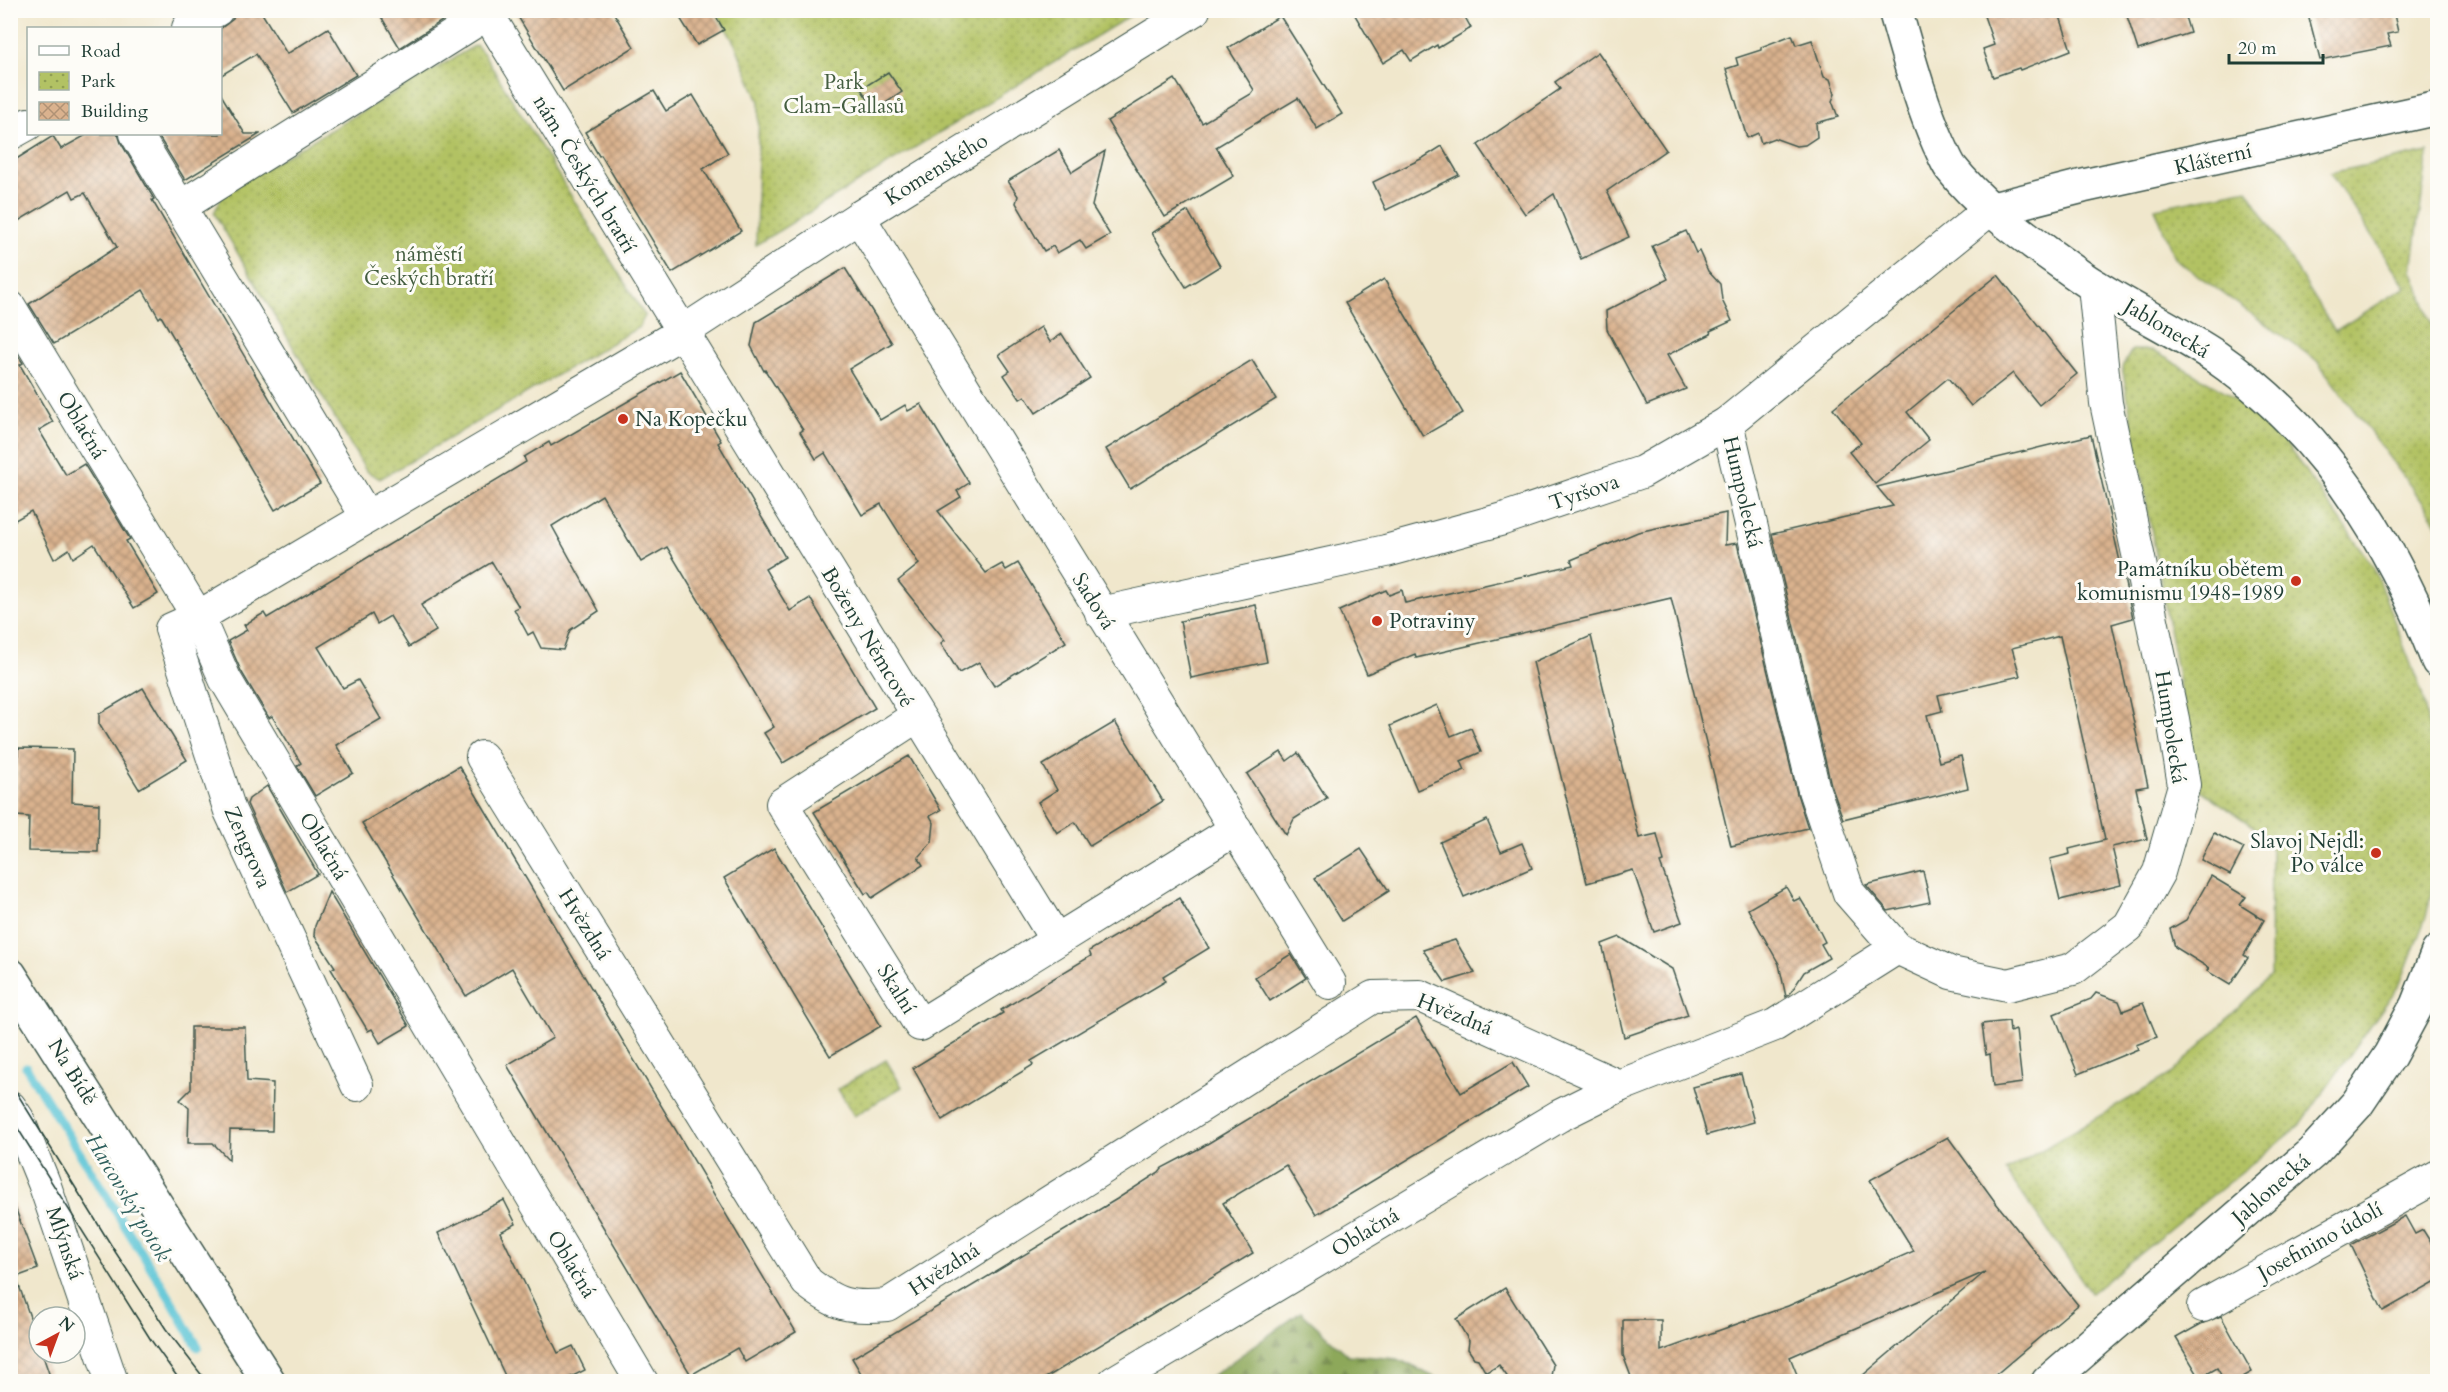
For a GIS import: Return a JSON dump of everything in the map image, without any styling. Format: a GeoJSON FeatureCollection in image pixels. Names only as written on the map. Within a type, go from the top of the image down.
{"type":"FeatureCollection","features":[{"type":"Feature","properties":{"kind":"main road","name":"Jablonecká"},"geometry":{"type":"LineString","coordinates":[[1895,10],[1920,94],[1950,166],[1989,210],[2094,286],[2216,357],[2248,381],[2289,418],[2329,463],[2368,518],[2410,593],[2438,661]]}},
{"type":"Feature","properties":{"kind":"main road","name":"Klášterní"},"geometry":{"type":"LineString","coordinates":[[1989,210],[2083,186],[2438,108]]}},
{"type":"Feature","properties":{"kind":"main road","name":"Jablonecká"},"geometry":{"type":"LineString","coordinates":[[2048,1382],[2313,1152],[2357,1104],[2390,1055],[2417,1005],[2438,952]]}},
{"type":"Feature","properties":{"kind":"main road","name":"Na Bídě"},"geometry":{"type":"LineString","coordinates":[[10,975],[269,1382]]}},
{"type":"Feature","properties":{"kind":"street"},"geometry":{"type":"LineString","coordinates":[[190,27],[217,10]]}},
{"type":"Feature","properties":{"kind":"street","name":"Komenského"},"geometry":{"type":"LineString","coordinates":[[681,333],[859,217],[1194,10]]}},
{"type":"Feature","properties":{"kind":"street","name":"nám. Českých bratří"},"geometry":{"type":"LineString","coordinates":[[180,207],[486,12],[681,333]]}},
{"type":"Feature","properties":{"kind":"street"},"geometry":{"type":"LineString","coordinates":[[10,134],[27,125]]}},
{"type":"Feature","properties":{"kind":"street"},"geometry":{"type":"LineString","coordinates":[[137,135],[367,517]]}},
{"type":"Feature","properties":{"kind":"street","name":"Tyršova"},"geometry":{"type":"LineString","coordinates":[[1101,613],[1386,551],[1503,519],[1642,472],[1727,423],[1989,210]]}},
{"type":"Feature","properties":{"kind":"street","name":"Sadová"},"geometry":{"type":"LineString","coordinates":[[859,217],[1330,983]]}},
{"type":"Feature","properties":{"kind":"street","name":"Humpolecká"},"geometry":{"type":"LineString","coordinates":[[1727,423],[1817,801],[1849,893],[1897,948],[1951,973],[2008,985],[2073,969],[2129,926],[2159,872],[2184,785],[2173,718],[2106,403],[2094,286]]}},
{"type":"Feature","properties":{"kind":"street","name":"Oblačná"},"geometry":{"type":"LineString","coordinates":[[10,308],[198,617],[225,679],[642,1382]]}},
{"type":"Feature","properties":{"kind":"street"},"geometry":{"type":"LineString","coordinates":[[198,617],[681,333]]}},
{"type":"Feature","properties":{"kind":"street","name":"Boženy Němcové"},"geometry":{"type":"LineString","coordinates":[[681,333],[1056,940]]}},
{"type":"Feature","properties":{"kind":"street","name":"Zengrova"},"geometry":{"type":"LineString","coordinates":[[198,617],[171,629],[230,812],[357,1085]]}},
{"type":"Feature","properties":{"kind":"street","name":"Skalní"},"geometry":{"type":"LineString","coordinates":[[917,716],[782,804],[920,1025],[1236,829]]}},
{"type":"Feature","properties":{"kind":"street","name":"Hvězdná"},"geometry":{"type":"LineString","coordinates":[[482,757],[807,1282],[828,1299],[851,1306],[887,1305],[1373,998],[1420,996],[1618,1086]]}},
{"type":"Feature","properties":{"kind":"street","name":"Oblačná"},"geometry":{"type":"LineString","coordinates":[[1113,1382],[1559,1116],[1618,1086],[1774,1025],[1897,948]]}},
{"type":"Feature","properties":{"kind":"street","name":"Mlýnská"},"geometry":{"type":"LineString","coordinates":[[10,1107],[18,1119],[44,1183],[112,1382]]}},
{"type":"Feature","properties":{"kind":"street","name":"Josefinino údolí"},"geometry":{"type":"LineString","coordinates":[[2203,1306],[2438,1176]]}},
{"type":"Feature","properties":{"kind":"green space","name":"Park Clam-Gallasů"},"geometry":{"type":"Polygon","coordinates":[[[716,11],[1138,11],[756,245],[759,102],[736,46],[716,11]]]}},
{"type":"Feature","properties":{"kind":"green space","name":"náměstí Českých bratří"},"geometry":{"type":"Polygon","coordinates":[[[476,45],[484,54],[645,316],[639,327],[380,479],[366,471],[214,213],[224,192],[476,45]]]}},
{"type":"Feature","properties":{"kind":"green space"},"geometry":{"type":"Polygon","coordinates":[[[2428,152],[2412,270],[2437,338],[2437,526],[2433,516],[2317,361],[2174,258],[2155,208],[2247,189],[2335,331],[2406,287],[2330,173],[2428,152]]]}},
{"type":"Feature","properties":{"kind":"green space"},"geometry":{"type":"Polygon","coordinates":[[[2132,350],[2152,350],[2230,394],[2281,437],[2373,566],[2422,693],[2437,771],[2438,860],[2426,917],[2400,984],[2301,1124],[2091,1293],[2006,1171],[2173,1073],[2270,976],[2271,839],[2198,788],[2122,367],[2132,350]]]}},
{"type":"Feature","properties":{"kind":"green space"},"geometry":{"type":"Polygon","coordinates":[[[886,1060],[902,1087],[854,1116],[838,1089],[886,1060]]]}},
{"type":"Feature","properties":{"kind":"green space"},"geometry":{"type":"Polygon","coordinates":[[[1301,1312],[1348,1355],[1398,1359],[1442,1381],[1205,1381],[1301,1312]]]}},
{"type":"Feature","properties":{"kind":"building"},"geometry":{"type":"Polygon","coordinates":[[[235,10],[260,10],[287,54],[328,28],[356,75],[293,113],[256,54],[222,75],[222,27],[233,19],[235,10]]]}},
{"type":"Feature","properties":{"kind":"building"},"geometry":{"type":"Polygon","coordinates":[[[377,10],[459,10],[400,48],[377,10]]]}},
{"type":"Feature","properties":{"kind":"building"},"geometry":{"type":"Polygon","coordinates":[[[514,10],[612,10],[634,47],[563,91],[514,10]]]}},
{"type":"Feature","properties":{"kind":"building"},"geometry":{"type":"Polygon","coordinates":[[[675,10],[712,10],[724,30],[697,45],[675,10]]]}},
{"type":"Feature","properties":{"kind":"building"},"geometry":{"type":"Polygon","coordinates":[[[1352,10],[1461,10],[1471,28],[1411,61],[1404,50],[1383,63],[1352,10]]]}},
{"type":"Feature","properties":{"kind":"building"},"geometry":{"type":"Polygon","coordinates":[[[1982,10],[2058,10],[2071,50],[2020,70],[2019,68],[1993,77],[1983,49],[1994,45],[1982,10]]]}},
{"type":"Feature","properties":{"kind":"building"},"geometry":{"type":"Polygon","coordinates":[[[2125,10],[2183,10],[2190,33],[2138,50],[2125,10]]]}},
{"type":"Feature","properties":{"kind":"building"},"geometry":{"type":"Polygon","coordinates":[[[2307,10],[2393,10],[2398,32],[2387,34],[2391,46],[2320,60],[2307,10]]]}},
{"type":"Feature","properties":{"kind":"building"},"geometry":{"type":"Polygon","coordinates":[[[1280,16],[1342,114],[1317,129],[1298,98],[1216,147],[1234,176],[1165,217],[1107,121],[1175,79],[1202,123],[1251,94],[1254,90],[1228,48],[1280,16]]]}},
{"type":"Feature","properties":{"kind":"building"},"geometry":{"type":"Polygon","coordinates":[[[1792,35],[1796,45],[1812,40],[1824,77],[1830,79],[1835,94],[1832,101],[1838,117],[1816,123],[1817,137],[1805,145],[1796,146],[1774,138],[1761,143],[1758,133],[1747,138],[1726,69],[1738,65],[1736,58],[1761,50],[1761,47],[1792,35]]]}},
{"type":"Feature","properties":{"kind":"building"},"geometry":{"type":"Polygon","coordinates":[[[1598,52],[1666,150],[1607,191],[1629,237],[1581,259],[1554,194],[1525,214],[1478,145],[1560,89],[1555,82],[1598,52]]]}},
{"type":"Feature","properties":{"kind":"building"},"geometry":{"type":"Polygon","coordinates":[[[888,72],[902,92],[875,110],[861,89],[888,72]]]}},
{"type":"Feature","properties":{"kind":"building"},"geometry":{"type":"Polygon","coordinates":[[[654,91],[666,111],[693,95],[728,153],[703,169],[741,231],[672,273],[585,132],[654,91]]]}},
{"type":"Feature","properties":{"kind":"building"},"geometry":{"type":"Polygon","coordinates":[[[222,96],[245,134],[260,134],[185,180],[158,135],[222,135],[222,96]]]}},
{"type":"Feature","properties":{"kind":"building"},"geometry":{"type":"Polygon","coordinates":[[[86,135],[118,135],[154,199],[152,200],[320,484],[275,510],[161,316],[159,318],[143,290],[54,344],[29,304],[117,247],[85,193],[74,198],[70,190],[10,226],[10,163],[53,136],[61,149],[86,135]]]}},
{"type":"Feature","properties":{"kind":"building"},"geometry":{"type":"Polygon","coordinates":[[[1442,146],[1459,175],[1386,210],[1373,182],[1423,158],[1442,146]]]}},
{"type":"Feature","properties":{"kind":"building"},"geometry":{"type":"Polygon","coordinates":[[[1059,150],[1072,172],[1105,151],[1092,206],[1110,235],[1086,249],[1080,240],[1057,253],[1053,246],[1044,251],[1016,203],[1018,196],[1008,181],[1059,150]]]}},
{"type":"Feature","properties":{"kind":"building"},"geometry":{"type":"Polygon","coordinates":[[[1188,211],[1220,266],[1186,287],[1152,233],[1188,211]]]}},
{"type":"Feature","properties":{"kind":"building"},"geometry":{"type":"Polygon","coordinates":[[[1686,231],[1696,253],[1699,251],[1708,271],[1720,284],[1722,300],[1732,321],[1667,355],[1686,389],[1647,405],[1607,329],[1606,311],[1668,279],[1652,246],[1686,231]]]}},
{"type":"Feature","properties":{"kind":"building"},"geometry":{"type":"Polygon","coordinates":[[[845,268],[892,343],[849,369],[880,420],[905,405],[908,411],[921,404],[969,483],[957,491],[961,497],[938,511],[986,573],[1002,564],[1006,570],[1018,563],[1066,642],[994,686],[979,662],[959,673],[941,643],[945,640],[898,581],[919,564],[881,504],[862,515],[825,453],[816,459],[800,432],[803,430],[764,371],[751,346],[756,322],[845,268]]]}},
{"type":"Feature","properties":{"kind":"building"},"geometry":{"type":"Polygon","coordinates":[[[1998,275],[2077,374],[2039,405],[2013,373],[1971,406],[1948,378],[1907,412],[1929,440],[1875,484],[1849,452],[1861,443],[1833,408],[1998,275]]]}},
{"type":"Feature","properties":{"kind":"building"},"geometry":{"type":"Polygon","coordinates":[[[1384,279],[1463,413],[1423,436],[1345,303],[1384,279]]]}},
{"type":"Feature","properties":{"kind":"building"},"geometry":{"type":"Polygon","coordinates":[[[1041,327],[1050,342],[1062,334],[1090,378],[1036,413],[1025,396],[1020,399],[1004,375],[1010,371],[999,355],[1041,327]]]}},
{"type":"Feature","properties":{"kind":"building"},"geometry":{"type":"Polygon","coordinates":[[[10,343],[23,363],[20,365],[53,422],[39,430],[66,475],[84,464],[130,539],[126,541],[158,594],[134,608],[94,544],[73,558],[69,549],[54,559],[31,511],[10,523],[10,343]]]}},
{"type":"Feature","properties":{"kind":"building"},"geometry":{"type":"Polygon","coordinates":[[[1252,360],[1276,399],[1130,489],[1106,449],[1252,360]]]}},
{"type":"Feature","properties":{"kind":"building"},"geometry":{"type":"Polygon","coordinates":[[[680,371],[721,441],[718,443],[785,557],[765,569],[790,611],[810,598],[875,708],[783,763],[764,733],[774,727],[667,547],[641,562],[602,495],[552,526],[599,611],[570,630],[563,650],[541,648],[533,632],[528,635],[514,609],[519,607],[492,562],[421,605],[436,631],[409,647],[390,616],[377,624],[372,614],[318,647],[343,688],[358,680],[381,719],[336,745],[353,773],[315,796],[297,766],[301,763],[272,716],[269,718],[241,671],[228,641],[247,630],[244,625],[264,613],[267,618],[312,591],[526,462],[524,457],[549,442],[551,446],[680,371]]]}},
{"type":"Feature","properties":{"kind":"building"},"geometry":{"type":"Polygon","coordinates":[[[2091,435],[2133,618],[2112,624],[2148,786],[2136,788],[2147,839],[2112,847],[2121,885],[2060,900],[2050,859],[2070,854],[2069,849],[2105,840],[2060,636],[2012,648],[2020,676],[1938,695],[1942,711],[1927,715],[1939,762],[1961,756],[1968,788],[1843,819],[1831,785],[1772,534],[1893,506],[1877,487],[2091,435]]]}},
{"type":"Feature","properties":{"kind":"building"},"geometry":{"type":"Polygon","coordinates":[[[1726,513],[1725,545],[1737,543],[1797,794],[1808,828],[1731,846],[1671,598],[1416,658],[1415,654],[1367,674],[1339,611],[1386,590],[1389,595],[1402,590],[1405,603],[1573,565],[1571,560],[1638,532],[1726,513]]]}},
{"type":"Feature","properties":{"kind":"building"},"geometry":{"type":"Polygon","coordinates":[[[1256,605],[1267,662],[1191,678],[1180,621],[1256,605]]]}},
{"type":"Feature","properties":{"kind":"building"},"geometry":{"type":"Polygon","coordinates":[[[1591,636],[1639,838],[1657,834],[1664,862],[1660,863],[1682,922],[1654,932],[1633,870],[1587,883],[1533,662],[1591,636]]]}},
{"type":"Feature","properties":{"kind":"building"},"geometry":{"type":"Polygon","coordinates":[[[143,688],[187,760],[139,789],[99,724],[99,714],[143,688]]]}},
{"type":"Feature","properties":{"kind":"building"},"geometry":{"type":"Polygon","coordinates":[[[1437,705],[1451,736],[1471,728],[1481,752],[1461,761],[1465,770],[1417,790],[1390,726],[1437,705]]]}},
{"type":"Feature","properties":{"kind":"building"},"geometry":{"type":"Polygon","coordinates":[[[1115,722],[1163,801],[1090,846],[1075,822],[1057,833],[1038,802],[1057,790],[1043,765],[1115,722]]]}},
{"type":"Feature","properties":{"kind":"building"},"geometry":{"type":"Polygon","coordinates":[[[18,748],[73,749],[72,802],[99,804],[98,852],[28,851],[29,817],[17,816],[18,748]]]}},
{"type":"Feature","properties":{"kind":"building"},"geometry":{"type":"Polygon","coordinates":[[[1281,752],[1287,761],[1298,753],[1327,798],[1294,819],[1286,835],[1247,774],[1281,752]]]}},
{"type":"Feature","properties":{"kind":"building"},"geometry":{"type":"Polygon","coordinates":[[[909,756],[941,810],[930,816],[934,823],[932,842],[918,857],[923,865],[872,898],[868,892],[865,894],[814,812],[909,756]]]}},
{"type":"Feature","properties":{"kind":"building"},"geometry":{"type":"Polygon","coordinates":[[[459,766],[796,1332],[745,1362],[737,1348],[691,1375],[507,1065],[553,1038],[512,968],[466,996],[362,823],[459,766]]]}},
{"type":"Feature","properties":{"kind":"building"},"geometry":{"type":"Polygon","coordinates":[[[267,786],[318,874],[287,892],[247,804],[249,799],[267,786]]]}},
{"type":"Feature","properties":{"kind":"building"},"geometry":{"type":"Polygon","coordinates":[[[1487,820],[1501,852],[1522,843],[1532,868],[1464,897],[1440,842],[1487,820]]]}},
{"type":"Feature","properties":{"kind":"building"},"geometry":{"type":"Polygon","coordinates":[[[2214,833],[2244,848],[2230,875],[2201,860],[2214,833]]]}},
{"type":"Feature","properties":{"kind":"building"},"geometry":{"type":"Polygon","coordinates":[[[774,848],[881,1026],[830,1056],[724,878],[774,848]]]}},
{"type":"Feature","properties":{"kind":"building"},"geometry":{"type":"Polygon","coordinates":[[[1361,849],[1389,891],[1342,921],[1315,878],[1361,849]]]}},
{"type":"Feature","properties":{"kind":"building"},"geometry":{"type":"Polygon","coordinates":[[[1923,871],[1930,902],[1888,911],[1866,885],[1923,871]]]}},
{"type":"Feature","properties":{"kind":"building"},"geometry":{"type":"Polygon","coordinates":[[[2211,876],[2246,897],[2240,905],[2264,920],[2244,955],[2248,958],[2230,985],[2207,971],[2209,968],[2175,947],[2170,929],[2186,920],[2211,876]]]}},
{"type":"Feature","properties":{"kind":"building"},"geometry":{"type":"Polygon","coordinates":[[[1786,887],[1794,901],[1800,898],[1817,926],[1825,942],[1821,944],[1829,958],[1804,972],[1786,997],[1779,964],[1748,909],[1786,887]]]}},
{"type":"Feature","properties":{"kind":"building"},"geometry":{"type":"Polygon","coordinates":[[[329,892],[409,1026],[380,1043],[372,1029],[368,1031],[331,969],[335,967],[314,935],[315,926],[329,892]]]}},
{"type":"Feature","properties":{"kind":"building"},"geometry":{"type":"Polygon","coordinates":[[[1179,898],[1209,948],[1163,976],[1166,981],[1031,1061],[1033,1065],[942,1120],[913,1068],[1003,1013],[1001,1010],[1091,956],[1089,951],[1179,898]]]}},
{"type":"Feature","properties":{"kind":"building"},"geometry":{"type":"Polygon","coordinates":[[[1620,937],[1672,969],[1688,1015],[1624,1037],[1602,944],[1620,937]]]}},
{"type":"Feature","properties":{"kind":"building"},"geometry":{"type":"Polygon","coordinates":[[[1455,940],[1475,973],[1445,982],[1423,950],[1455,940]]]}},
{"type":"Feature","properties":{"kind":"building"},"geometry":{"type":"Polygon","coordinates":[[[1291,954],[1306,978],[1270,1001],[1255,977],[1291,954]]]}},
{"type":"Feature","properties":{"kind":"building"},"geometry":{"type":"Polygon","coordinates":[[[2096,993],[2119,1001],[2123,1011],[2143,1003],[2157,1037],[2136,1045],[2138,1049],[2078,1074],[2054,1014],[2091,999],[2096,993]]]}},
{"type":"Feature","properties":{"kind":"building"},"geometry":{"type":"Polygon","coordinates":[[[1416,1018],[1461,1093],[1513,1062],[1528,1087],[1316,1215],[1286,1165],[1223,1203],[1253,1253],[1039,1382],[866,1382],[852,1358],[1117,1199],[1162,1168],[1202,1147],[1416,1018]]]}},
{"type":"Feature","properties":{"kind":"building"},"geometry":{"type":"Polygon","coordinates":[[[2009,1021],[2010,1032],[2016,1030],[2022,1083],[1993,1087],[1990,1054],[1986,1055],[1982,1024],[2009,1021]]]}},
{"type":"Feature","properties":{"kind":"building"},"geometry":{"type":"Polygon","coordinates":[[[191,1027],[245,1027],[247,1081],[273,1083],[272,1131],[230,1130],[229,1160],[213,1143],[188,1143],[189,1108],[180,1100],[191,1089],[191,1027]]]}},
{"type":"Feature","properties":{"kind":"building"},"geometry":{"type":"Polygon","coordinates":[[[1741,1074],[1754,1122],[1707,1135],[1693,1087],[1741,1074]]]}},
{"type":"Feature","properties":{"kind":"building"},"geometry":{"type":"Polygon","coordinates":[[[1948,1137],[1996,1203],[2078,1305],[1987,1382],[1855,1382],[1985,1272],[1790,1357],[1800,1382],[1633,1382],[1623,1355],[1623,1320],[1661,1320],[1661,1351],[1788,1306],[1914,1251],[1870,1180],[1948,1137]]]}},
{"type":"Feature","properties":{"kind":"building"},"geometry":{"type":"Polygon","coordinates":[[[504,1200],[516,1224],[500,1232],[558,1353],[573,1346],[585,1370],[561,1382],[508,1382],[438,1233],[504,1200]]]}},
{"type":"Feature","properties":{"kind":"building"},"geometry":{"type":"Polygon","coordinates":[[[10,1202],[13,1202],[38,1269],[16,1277],[27,1309],[27,1365],[46,1365],[52,1382],[10,1382],[10,1202]]]}},
{"type":"Feature","properties":{"kind":"building"},"geometry":{"type":"Polygon","coordinates":[[[2405,1216],[2415,1234],[2423,1230],[2438,1254],[2438,1280],[2383,1311],[2351,1245],[2405,1216]]]}},
{"type":"Feature","properties":{"kind":"building"},"geometry":{"type":"Polygon","coordinates":[[[1505,1288],[1553,1365],[1550,1382],[1511,1382],[1499,1365],[1486,1373],[1478,1359],[1474,1358],[1468,1349],[1469,1341],[1456,1319],[1505,1288]]]}},
{"type":"Feature","properties":{"kind":"building"},"geometry":{"type":"Polygon","coordinates":[[[2221,1316],[2252,1372],[2234,1382],[2225,1382],[2217,1368],[2200,1378],[2176,1338],[2221,1316]]]}},
{"type":"Feature","properties":{"kind":"waterway","name":"Harcovský potok"},"geometry":{"type":"LineString","coordinates":[[26,1067],[198,1347]]}},
{"type":"Feature","properties":{"kind":"tram line"},"geometry":{"type":"LineString","coordinates":[[10,1082],[116,1253],[166,1329],[207,1382]]}},
{"type":"Feature","properties":{"kind":"tram line"},"geometry":{"type":"LineString","coordinates":[[10,1116],[151,1340],[181,1382]]}},
{"type":"Feature","properties":{"kind":"place","name":"Na Kopečku"},"geometry":{"type":"Point","coordinates":[623,419]}},
{"type":"Feature","properties":{"kind":"place","name":"Památníku obětem komunismu 1948-1989"},"geometry":{"type":"Point","coordinates":[2296,581]}},
{"type":"Feature","properties":{"kind":"place","name":"Potraviny"},"geometry":{"type":"Point","coordinates":[1377,621]}},
{"type":"Feature","properties":{"kind":"place","name":"Slavoj Nejdl: Po válce"},"geometry":{"type":"Point","coordinates":[2376,853]}}]}
